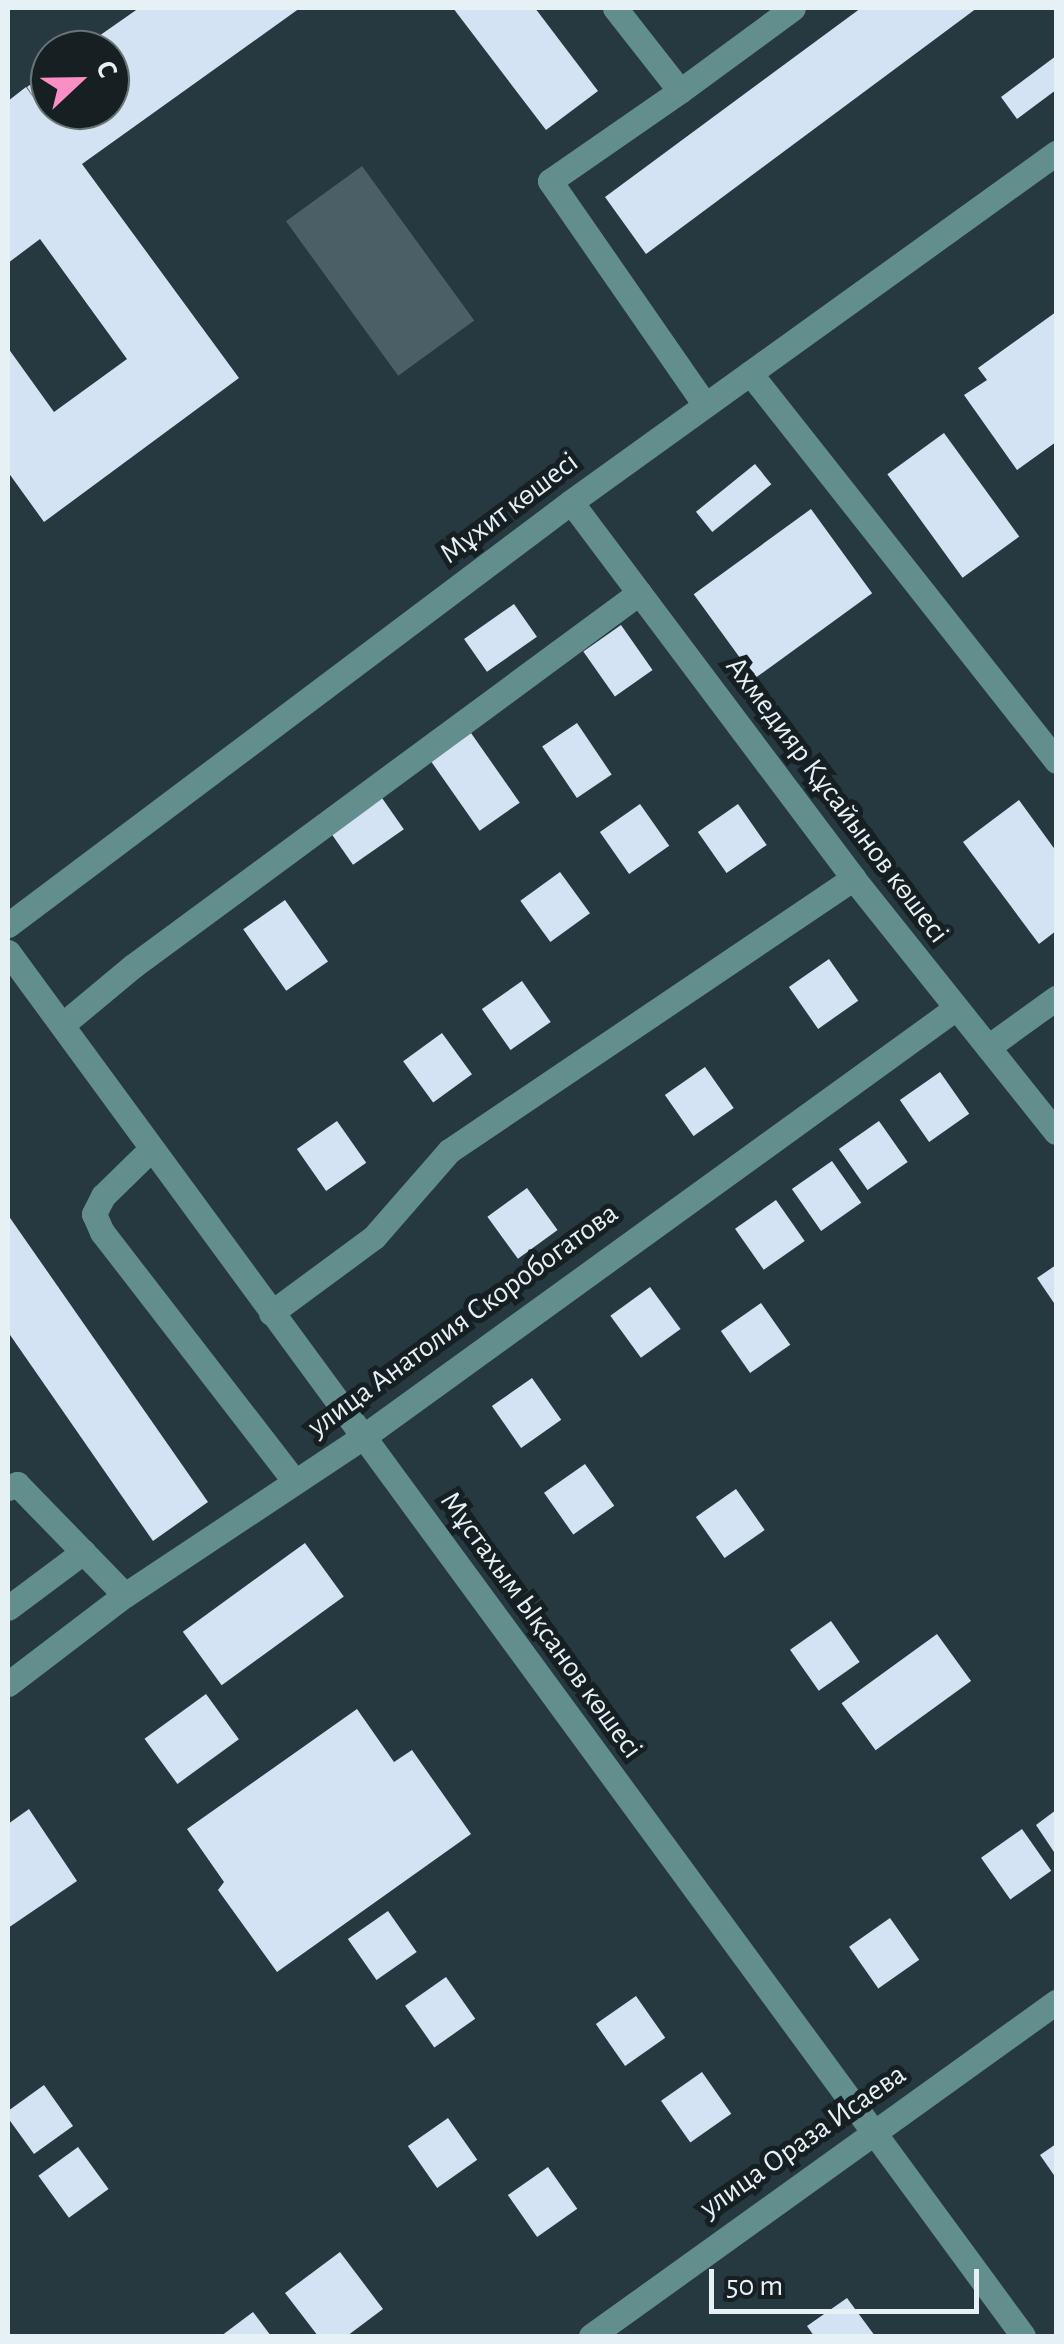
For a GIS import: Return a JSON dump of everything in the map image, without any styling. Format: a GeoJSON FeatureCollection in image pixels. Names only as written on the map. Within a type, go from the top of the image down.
{"type":"FeatureCollection","features":[{"type":"Feature","properties":{"kind":"street"},"geometry":{"type":"LineString","coordinates":[[616,8],[680,91]]}},
{"type":"Feature","properties":{"kind":"street"},"geometry":{"type":"LineString","coordinates":[[706,405],[550,182],[793,8]]}},
{"type":"Feature","properties":{"kind":"street","name":"Мұхит көшесі"},"geometry":{"type":"LineString","coordinates":[[8,925],[571,502],[1056,153]]}},
{"type":"Feature","properties":{"kind":"street"},"geometry":{"type":"LineString","coordinates":[[750,373],[1056,760]]}},
{"type":"Feature","properties":{"kind":"street","name":"Ахмедияр Құсайынов көшесі"},"geometry":{"type":"LineString","coordinates":[[571,502],[853,878],[1056,1132]]}},
{"type":"Feature","properties":{"kind":"street"},"geometry":{"type":"LineString","coordinates":[[62,1025],[164,943],[640,593]]}},
{"type":"Feature","properties":{"kind":"street"},"geometry":{"type":"LineString","coordinates":[[271,1313],[374,1237],[449,1151],[853,878]]}},
{"type":"Feature","properties":{"kind":"street","name":"Мұстахым Ықсанов көшесі"},"geometry":{"type":"LineString","coordinates":[[8,952],[150,1151],[1023,2336]]}},
{"type":"Feature","properties":{"kind":"street"},"geometry":{"type":"LineString","coordinates":[[988,1048],[1056,998]]}},
{"type":"Feature","properties":{"kind":"street","name":"улица Анатолия Скоробогатова"},"geometry":{"type":"LineString","coordinates":[[8,1684],[124,1595],[293,1479],[363,1437],[956,1008]]}},
{"type":"Feature","properties":{"kind":"street"},"geometry":{"type":"LineString","coordinates":[[150,1151],[103,1196],[94,1214],[102,1232],[293,1479]]}},
{"type":"Feature","properties":{"kind":"street"},"geometry":{"type":"LineString","coordinates":[[8,1488],[17,1484],[124,1595]]}},
{"type":"Feature","properties":{"kind":"street"},"geometry":{"type":"LineString","coordinates":[[8,1608],[83,1552]]}},
{"type":"Feature","properties":{"kind":"street","name":"улица Ораза Исаева"},"geometry":{"type":"LineString","coordinates":[[591,2336],[1056,2002]]}},
{"type":"Feature","properties":{"kind":"shaded area"},"geometry":{"type":"Polygon","coordinates":[[[362,166],[474,321],[398,376],[286,221],[362,166]]]}},
{"type":"Feature","properties":{"kind":"building"},"geometry":{"type":"Polygon","coordinates":[[[139,8],[300,8],[130,130],[130,30],[108,30],[139,8]]]}},
{"type":"Feature","properties":{"kind":"building"},"geometry":{"type":"Polygon","coordinates":[[[453,8],[535,8],[598,91],[546,130],[453,8]]]}},
{"type":"Feature","properties":{"kind":"building"},"geometry":{"type":"Polygon","coordinates":[[[861,8],[977,8],[646,254],[605,197],[861,8]]]}},
{"type":"Feature","properties":{"kind":"building"},"geometry":{"type":"Polygon","coordinates":[[[1056,56],[1056,90],[1017,119],[1001,97],[1056,56]]]}},
{"type":"Feature","properties":{"kind":"building"},"geometry":{"type":"Polygon","coordinates":[[[26,87],[30,93],[30,130],[130,130],[82,164],[239,378],[44,522],[8,472],[8,348],[54,412],[127,359],[40,239],[8,263],[8,101],[26,87]]]}},
{"type":"Feature","properties":{"kind":"building"},"geometry":{"type":"Polygon","coordinates":[[[1056,312],[1056,442],[1017,470],[964,395],[987,380],[978,368],[1056,312]]]}},
{"type":"Feature","properties":{"kind":"building"},"geometry":{"type":"Polygon","coordinates":[[[944,433],[1019,537],[963,578],[887,474],[944,433]]]}},
{"type":"Feature","properties":{"kind":"building"},"geometry":{"type":"Polygon","coordinates":[[[755,464],[771,484],[712,532],[696,512],[755,464]]]}},
{"type":"Feature","properties":{"kind":"building"},"geometry":{"type":"Polygon","coordinates":[[[811,509],[872,593],[755,678],[694,594],[811,509]]]}},
{"type":"Feature","properties":{"kind":"building"},"geometry":{"type":"Polygon","coordinates":[[[514,604],[537,637],[487,672],[464,639],[514,604]]]}},
{"type":"Feature","properties":{"kind":"building"},"geometry":{"type":"Polygon","coordinates":[[[621,625],[653,670],[615,696],[583,651],[621,625]]]}},
{"type":"Feature","properties":{"kind":"building"},"geometry":{"type":"Polygon","coordinates":[[[577,723],[612,774],[577,798],[542,746],[577,723]]]}},
{"type":"Feature","properties":{"kind":"building"},"geometry":{"type":"Polygon","coordinates":[[[471,733],[520,803],[480,831],[431,761],[471,733]]]}},
{"type":"Feature","properties":{"kind":"building"},"geometry":{"type":"Polygon","coordinates":[[[382,798],[404,829],[353,865],[331,834],[382,798]]]}},
{"type":"Feature","properties":{"kind":"building"},"geometry":{"type":"Polygon","coordinates":[[[1019,800],[1056,851],[1056,931],[1039,944],[963,842],[1019,800]]]}},
{"type":"Feature","properties":{"kind":"building"},"geometry":{"type":"Polygon","coordinates":[[[640,804],[669,846],[629,874],[600,832],[640,804]]]}},
{"type":"Feature","properties":{"kind":"building"},"geometry":{"type":"Polygon","coordinates":[[[738,804],[767,845],[727,873],[698,832],[738,804]]]}},
{"type":"Feature","properties":{"kind":"building"},"geometry":{"type":"Polygon","coordinates":[[[560,872],[590,913],[550,942],[520,901],[560,872]]]}},
{"type":"Feature","properties":{"kind":"building"},"geometry":{"type":"Polygon","coordinates":[[[285,900],[328,961],[286,991],[243,929],[285,900]]]}},
{"type":"Feature","properties":{"kind":"building"},"geometry":{"type":"Polygon","coordinates":[[[829,959],[858,1001],[818,1029],[789,987],[829,959]]]}},
{"type":"Feature","properties":{"kind":"building"},"geometry":{"type":"Polygon","coordinates":[[[522,981],[551,1022],[511,1050],[482,1009],[522,981]]]}},
{"type":"Feature","properties":{"kind":"building"},"geometry":{"type":"Polygon","coordinates":[[[442,1033],[472,1074],[433,1102],[403,1061],[442,1033]]]}},
{"type":"Feature","properties":{"kind":"building"},"geometry":{"type":"Polygon","coordinates":[[[705,1067],[734,1108],[694,1136],[665,1095],[705,1067]]]}},
{"type":"Feature","properties":{"kind":"building"},"geometry":{"type":"Polygon","coordinates":[[[940,1072],[969,1114],[929,1142],[900,1100],[940,1072]]]}},
{"type":"Feature","properties":{"kind":"building"},"geometry":{"type":"Polygon","coordinates":[[[337,1121],[366,1163],[326,1191],[297,1149],[337,1121]]]}},
{"type":"Feature","properties":{"kind":"building"},"geometry":{"type":"Polygon","coordinates":[[[879,1121],[908,1162],[868,1190],[839,1149],[879,1121]]]}},
{"type":"Feature","properties":{"kind":"building"},"geometry":{"type":"Polygon","coordinates":[[[832,1161],[861,1203],[821,1231],[792,1189],[832,1161]]]}},
{"type":"Feature","properties":{"kind":"building"},"geometry":{"type":"Polygon","coordinates":[[[527,1188],[558,1230],[518,1259],[487,1217],[527,1188]]]}},
{"type":"Feature","properties":{"kind":"building"},"geometry":{"type":"Polygon","coordinates":[[[776,1200],[805,1241],[764,1270],[735,1229],[776,1200]]]}},
{"type":"Feature","properties":{"kind":"building"},"geometry":{"type":"Polygon","coordinates":[[[8,1215],[208,1502],[153,1541],[8,1332],[8,1215]]]}},
{"type":"Feature","properties":{"kind":"building"},"geometry":{"type":"Polygon","coordinates":[[[1056,1265],[1056,1306],[1037,1278],[1056,1265]]]}},
{"type":"Feature","properties":{"kind":"building"},"geometry":{"type":"Polygon","coordinates":[[[650,1287],[681,1329],[641,1358],[610,1316],[650,1287]]]}},
{"type":"Feature","properties":{"kind":"building"},"geometry":{"type":"Polygon","coordinates":[[[761,1303],[790,1345],[750,1373],[721,1331],[761,1303]]]}},
{"type":"Feature","properties":{"kind":"building"},"geometry":{"type":"Polygon","coordinates":[[[532,1378],[561,1420],[521,1448],[492,1406],[532,1378]]]}},
{"type":"Feature","properties":{"kind":"building"},"geometry":{"type":"Polygon","coordinates":[[[585,1464],[614,1506],[573,1534],[544,1493],[585,1464]]]}},
{"type":"Feature","properties":{"kind":"building"},"geometry":{"type":"Polygon","coordinates":[[[736,1489],[765,1530],[725,1558],[696,1517],[736,1489]]]}},
{"type":"Feature","properties":{"kind":"building"},"geometry":{"type":"Polygon","coordinates":[[[305,1543],[344,1596],[222,1685],[183,1632],[305,1543]]]}},
{"type":"Feature","properties":{"kind":"building"},"geometry":{"type":"Polygon","coordinates":[[[831,1621],[860,1662],[819,1691],[790,1650],[831,1621]]]}},
{"type":"Feature","properties":{"kind":"building"},"geometry":{"type":"Polygon","coordinates":[[[937,1634],[971,1681],[876,1750],[842,1703],[937,1634]]]}},
{"type":"Feature","properties":{"kind":"building"},"geometry":{"type":"Polygon","coordinates":[[[206,1694],[239,1739],[177,1784],[145,1739],[206,1694]]]}},
{"type":"Feature","properties":{"kind":"building"},"geometry":{"type":"Polygon","coordinates":[[[357,1709],[394,1762],[412,1750],[471,1834],[277,1972],[218,1890],[224,1882],[187,1829],[357,1709]]]}},
{"type":"Feature","properties":{"kind":"building"},"geometry":{"type":"Polygon","coordinates":[[[29,1809],[77,1881],[8,1928],[8,1824],[29,1809]]]}},
{"type":"Feature","properties":{"kind":"building"},"geometry":{"type":"Polygon","coordinates":[[[1056,1810],[1056,1855],[1036,1825],[1056,1810]]]}},
{"type":"Feature","properties":{"kind":"building"},"geometry":{"type":"Polygon","coordinates":[[[1022,1829],[1051,1871],[1010,1899],[981,1858],[1022,1829]]]}},
{"type":"Feature","properties":{"kind":"building"},"geometry":{"type":"Polygon","coordinates":[[[388,1911],[417,1952],[377,1980],[348,1939],[388,1911]]]}},
{"type":"Feature","properties":{"kind":"building"},"geometry":{"type":"Polygon","coordinates":[[[890,1918],[919,1960],[878,1988],[849,1947],[890,1918]]]}},
{"type":"Feature","properties":{"kind":"building"},"geometry":{"type":"Polygon","coordinates":[[[446,1977],[475,2019],[434,2047],[405,2006],[446,1977]]]}},
{"type":"Feature","properties":{"kind":"building"},"geometry":{"type":"Polygon","coordinates":[[[636,1996],[665,2038],[625,2066],[596,2024],[636,1996]]]}},
{"type":"Feature","properties":{"kind":"building"},"geometry":{"type":"Polygon","coordinates":[[[702,2072],[731,2114],[690,2142],[661,2101],[702,2072]]]}},
{"type":"Feature","properties":{"kind":"building"},"geometry":{"type":"Polygon","coordinates":[[[44,2085],[73,2126],[34,2154],[8,2118],[8,2111],[44,2085]]]}},
{"type":"Feature","properties":{"kind":"building"},"geometry":{"type":"Polygon","coordinates":[[[448,2118],[477,2160],[437,2188],[408,2146],[448,2118]]]}},
{"type":"Feature","properties":{"kind":"building"},"geometry":{"type":"Polygon","coordinates":[[[1056,2144],[1056,2178],[1040,2155],[1056,2144]]]}},
{"type":"Feature","properties":{"kind":"building"},"geometry":{"type":"Polygon","coordinates":[[[78,2147],[109,2189],[69,2218],[38,2176],[78,2147]]]}},
{"type":"Feature","properties":{"kind":"building"},"geometry":{"type":"Polygon","coordinates":[[[548,2167],[577,2209],[537,2237],[508,2195],[548,2167]]]}},
{"type":"Feature","properties":{"kind":"building"},"geometry":{"type":"Polygon","coordinates":[[[340,2252],[383,2309],[347,2336],[318,2336],[285,2293],[340,2252]]]}},
{"type":"Feature","properties":{"kind":"building"},"geometry":{"type":"Polygon","coordinates":[[[847,2298],[875,2336],[814,2336],[807,2326],[847,2298]]]}},
{"type":"Feature","properties":{"kind":"building"},"geometry":{"type":"Polygon","coordinates":[[[253,2312],[271,2336],[221,2336],[253,2312]]]}}]}
